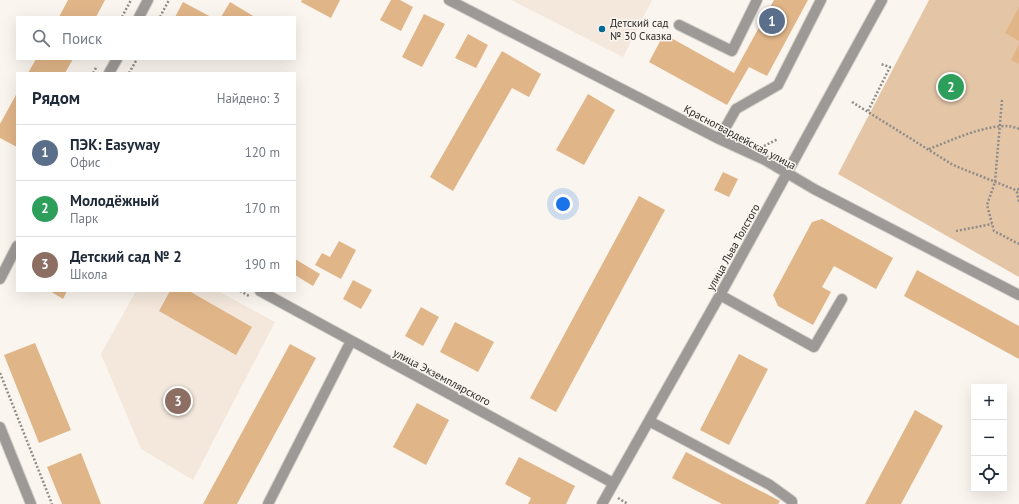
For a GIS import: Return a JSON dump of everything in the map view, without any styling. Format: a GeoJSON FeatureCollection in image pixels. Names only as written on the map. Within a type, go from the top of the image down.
{"type":"FeatureCollection","features":[{"type":"Feature","properties":{"kind":"street"},"geometry":{"type":"LineString","coordinates":[[140,16],[148,0]]}},
{"type":"Feature","properties":{"kind":"street","name":"Красногвардейская улица"},"geometry":{"type":"LineString","coordinates":[[449,0],[719,139],[765,160],[787,174],[1019,295]]}},
{"type":"Feature","properties":{"kind":"street"},"geometry":{"type":"LineString","coordinates":[[679,25],[732,51],[757,0]]}},
{"type":"Feature","properties":{"kind":"street"},"geometry":{"type":"LineString","coordinates":[[719,139],[736,109],[778,84],[821,0]]}},
{"type":"Feature","properties":{"kind":"street","name":"улица Льва Толстого"},"geometry":{"type":"LineString","coordinates":[[602,504],[720,295],[882,0]]}},
{"type":"Feature","properties":{"kind":"street"},"geometry":{"type":"LineString","coordinates":[[110,72],[116,60]]}},
{"type":"Feature","properties":{"kind":"street"},"geometry":{"type":"LineString","coordinates":[[0,279],[16,248]]}},
{"type":"Feature","properties":{"kind":"street","name":"улица Экземплярского"},"geometry":{"type":"LineString","coordinates":[[262,292],[613,483]]}},
{"type":"Feature","properties":{"kind":"street"},"geometry":{"type":"LineString","coordinates":[[720,295],[814,347],[842,299]]}},
{"type":"Feature","properties":{"kind":"street"},"geometry":{"type":"LineString","coordinates":[[268,504],[351,341]]}},
{"type":"Feature","properties":{"kind":"street"},"geometry":{"type":"LineString","coordinates":[[649,421],[770,485],[792,501],[792,504]]}},
{"type":"Feature","properties":{"kind":"street"},"geometry":{"type":"LineString","coordinates":[[0,427],[31,504]]}},
{"type":"Feature","properties":{"kind":"path"},"geometry":{"type":"LineString","coordinates":[[123,16],[131,0]]}},
{"type":"Feature","properties":{"kind":"path"},"geometry":{"type":"LineString","coordinates":[[161,16],[170,0]]}},
{"type":"Feature","properties":{"kind":"path"},"geometry":{"type":"LineString","coordinates":[[130,72],[136,60]]}},
{"type":"Feature","properties":{"kind":"path"},"geometry":{"type":"LineString","coordinates":[[868,111],[890,67],[881,64]]}},
{"type":"Feature","properties":{"kind":"path"},"geometry":{"type":"LineString","coordinates":[[1002,100],[995,182],[987,205],[994,231],[1019,244]]}},
{"type":"Feature","properties":{"kind":"path"},"geometry":{"type":"LineString","coordinates":[[852,102],[952,164],[1018,190],[1017,197],[1019,202]]}},
{"type":"Feature","properties":{"kind":"path"},"geometry":{"type":"LineString","coordinates":[[929,150],[957,138],[997,125],[1016,127],[1019,129]]}},
{"type":"Feature","properties":{"kind":"path"},"geometry":{"type":"LineString","coordinates":[[956,231],[992,224]]}},
{"type":"Feature","properties":{"kind":"path"},"geometry":{"type":"LineString","coordinates":[[0,373],[52,504]]}},
{"type":"Feature","properties":{"kind":"shaded area","name":"Детский сад № 30 Сказка"},"geometry":{"type":"Polygon","coordinates":[[[511,0],[652,0],[623,57],[511,0]]]}},
{"type":"Feature","properties":{"kind":"shaded area"},"geometry":{"type":"Polygon","coordinates":[[[929,0],[1019,0],[1019,277],[838,174],[929,0]]]}},
{"type":"Feature","properties":{"kind":"shaded area"},"geometry":{"type":"Polygon","coordinates":[[[135,292],[220,292],[275,322],[193,480],[141,449],[101,354],[135,292]]]}},
{"type":"Feature","properties":{"kind":"building"},"geometry":{"type":"Polygon","coordinates":[[[68,0],[105,0],[97,16],[60,16],[68,0]]]}},
{"type":"Feature","properties":{"kind":"building"},"geometry":{"type":"Polygon","coordinates":[[[302,0],[340,0],[331,18],[301,2],[302,0]]]}},
{"type":"Feature","properties":{"kind":"building"},"geometry":{"type":"Polygon","coordinates":[[[391,0],[400,0],[413,7],[401,31],[380,20],[391,0]]]}},
{"type":"Feature","properties":{"kind":"building"},"geometry":{"type":"Polygon","coordinates":[[[774,0],[808,0],[767,76],[749,67],[727,105],[649,62],[664,34],[734,73],[774,0]]]}},
{"type":"Feature","properties":{"kind":"building"},"geometry":{"type":"Polygon","coordinates":[[[183,2],[209,16],[176,16],[183,2]]]}},
{"type":"Feature","properties":{"kind":"building"},"geometry":{"type":"Polygon","coordinates":[[[230,2],[253,16],[222,16],[230,2]]]}},
{"type":"Feature","properties":{"kind":"building"},"geometry":{"type":"Polygon","coordinates":[[[1019,7],[1019,41],[1005,33],[1019,7]]]}},
{"type":"Feature","properties":{"kind":"building"},"geometry":{"type":"Polygon","coordinates":[[[424,14],[445,24],[422,67],[402,57],[424,14]]]}},
{"type":"Feature","properties":{"kind":"building"},"geometry":{"type":"Polygon","coordinates":[[[468,34],[488,45],[476,68],[455,58],[468,34]]]}},
{"type":"Feature","properties":{"kind":"building"},"geometry":{"type":"Polygon","coordinates":[[[1019,44],[1019,64],[1011,60],[1019,44]]]}},
{"type":"Feature","properties":{"kind":"building"},"geometry":{"type":"Polygon","coordinates":[[[502,51],[541,74],[529,97],[512,88],[453,191],[430,177],[502,51]]]}},
{"type":"Feature","properties":{"kind":"building"},"geometry":{"type":"Polygon","coordinates":[[[35,60],[72,60],[66,72],[29,72],[35,60]]]}},
{"type":"Feature","properties":{"kind":"building"},"geometry":{"type":"Polygon","coordinates":[[[588,94],[615,110],[584,165],[556,150],[588,94]]]}},
{"type":"Feature","properties":{"kind":"building"},"geometry":{"type":"Polygon","coordinates":[[[16,95],[16,146],[0,138],[0,124],[16,95]]]}},
{"type":"Feature","properties":{"kind":"building"},"geometry":{"type":"Polygon","coordinates":[[[723,172],[738,179],[729,197],[714,190],[723,172]]]}},
{"type":"Feature","properties":{"kind":"building"},"geometry":{"type":"Polygon","coordinates":[[[639,196],[665,210],[556,412],[530,398],[639,196]]]}},
{"type":"Feature","properties":{"kind":"building"},"geometry":{"type":"Polygon","coordinates":[[[822,219],[893,258],[876,289],[834,266],[822,287],[831,292],[813,325],[778,306],[773,295],[812,222],[822,219]]]}},
{"type":"Feature","properties":{"kind":"building"},"geometry":{"type":"Polygon","coordinates":[[[339,241],[356,250],[341,279],[315,265],[322,253],[330,257],[339,241]]]}},
{"type":"Feature","properties":{"kind":"building"},"geometry":{"type":"Polygon","coordinates":[[[296,260],[320,274],[313,286],[296,276],[296,260]]]}},
{"type":"Feature","properties":{"kind":"building"},"geometry":{"type":"Polygon","coordinates":[[[917,270],[1019,326],[1019,359],[904,296],[917,270]]]}},
{"type":"Feature","properties":{"kind":"building"},"geometry":{"type":"Polygon","coordinates":[[[353,280],[372,290],[361,309],[343,299],[353,280]]]}},
{"type":"Feature","properties":{"kind":"building"},"geometry":{"type":"Polygon","coordinates":[[[52,292],[66,292],[63,299],[52,292]]]}},
{"type":"Feature","properties":{"kind":"building"},"geometry":{"type":"Polygon","coordinates":[[[169,292],[191,292],[252,327],[236,355],[159,311],[169,292]]]}},
{"type":"Feature","properties":{"kind":"building"},"geometry":{"type":"Polygon","coordinates":[[[421,307],[439,317],[423,346],[405,336],[421,307]]]}},
{"type":"Feature","properties":{"kind":"building"},"geometry":{"type":"Polygon","coordinates":[[[455,322],[494,342],[478,372],[440,352],[455,322]]]}},
{"type":"Feature","properties":{"kind":"building"},"geometry":{"type":"Polygon","coordinates":[[[35,343],[71,430],[39,443],[4,355],[35,343]]]}},
{"type":"Feature","properties":{"kind":"building"},"geometry":{"type":"Polygon","coordinates":[[[290,344],[316,358],[237,504],[203,504],[290,344]]]}},
{"type":"Feature","properties":{"kind":"building"},"geometry":{"type":"Polygon","coordinates":[[[739,354],[768,369],[729,445],[700,430],[739,354]]]}},
{"type":"Feature","properties":{"kind":"building"},"geometry":{"type":"Polygon","coordinates":[[[417,403],[449,420],[426,465],[393,447],[417,403]]]}},
{"type":"Feature","properties":{"kind":"building"},"geometry":{"type":"Polygon","coordinates":[[[915,410],[943,426],[901,504],[865,504],[915,410]]]}},
{"type":"Feature","properties":{"kind":"building"},"geometry":{"type":"Polygon","coordinates":[[[686,452],[780,501],[778,504],[722,504],[672,478],[686,452]]]}},
{"type":"Feature","properties":{"kind":"building"},"geometry":{"type":"Polygon","coordinates":[[[81,453],[101,504],[62,504],[47,467],[81,453]]]}},
{"type":"Feature","properties":{"kind":"building"},"geometry":{"type":"Polygon","coordinates":[[[519,457],[575,486],[566,504],[528,504],[531,498],[505,484],[519,457]]]}},
{"type":"Feature","properties":{"kind":"place","name":"ПЭК: Easyway"},"geometry":{"type":"Point","coordinates":[772,21]}},
{"type":"Feature","properties":{"kind":"place","name":"Детский сад № 30 Сказка"},"geometry":{"type":"Point","coordinates":[602,29]}},
{"type":"Feature","properties":{"kind":"place","name":"Молодёжный"},"geometry":{"type":"Point","coordinates":[951,87]}},
{"type":"Feature","properties":{"kind":"place","name":"Детский сад № 2"},"geometry":{"type":"Point","coordinates":[178,401]}}]}
